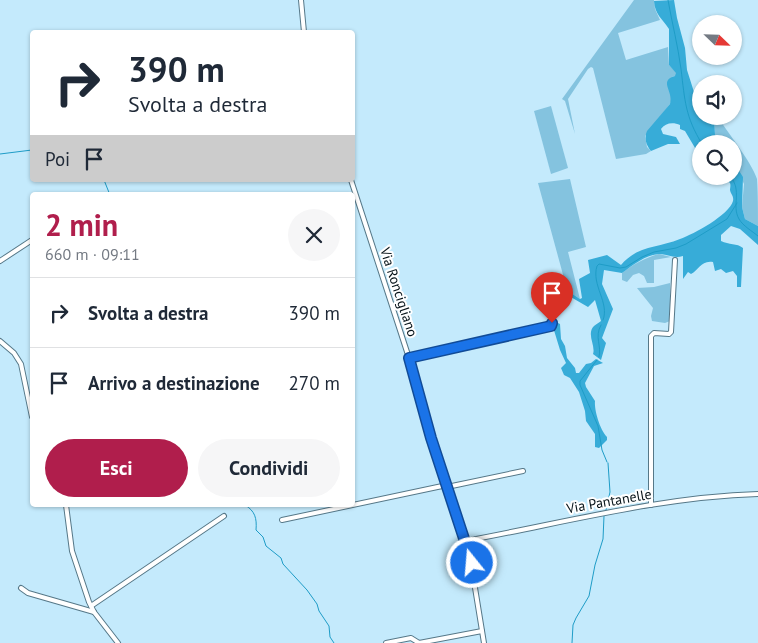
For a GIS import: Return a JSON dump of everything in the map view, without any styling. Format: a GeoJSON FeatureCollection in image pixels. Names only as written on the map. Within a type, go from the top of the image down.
{"type":"FeatureCollection","features":[{"type":"Feature","properties":{"kind":"street"},"geometry":{"type":"LineString","coordinates":[[300,0],[304,30]]}},
{"type":"Feature","properties":{"kind":"street","name":"Via Roncigliano"},"geometry":{"type":"LineString","coordinates":[[355,192],[409,358],[419,398],[465,541],[472,566],[484,643]]}},
{"type":"Feature","properties":{"kind":"street"},"geometry":{"type":"LineString","coordinates":[[0,261],[30,241]]}},
{"type":"Feature","properties":{"kind":"street"},"geometry":{"type":"LineString","coordinates":[[651,506],[651,336],[654,333],[669,334],[671,332],[675,260]]}},
{"type":"Feature","properties":{"kind":"street"},"geometry":{"type":"LineString","coordinates":[[409,358],[551,326],[552,318],[543,283]]}},
{"type":"Feature","properties":{"kind":"street"},"geometry":{"type":"LineString","coordinates":[[0,341],[14,353],[22,366],[30,407]]}},
{"type":"Feature","properties":{"kind":"street"},"geometry":{"type":"LineString","coordinates":[[355,505],[523,471]]}},
{"type":"Feature","properties":{"kind":"street","name":"Via Pantanelle"},"geometry":{"type":"LineString","coordinates":[[465,541],[597,514],[702,497],[758,494]]}},
{"type":"Feature","properties":{"kind":"street"},"geometry":{"type":"LineString","coordinates":[[66,507],[72,551],[91,606],[118,643]]}},
{"type":"Feature","properties":{"kind":"street"},"geometry":{"type":"LineString","coordinates":[[282,520],[345,507]]}},
{"type":"Feature","properties":{"kind":"street"},"geometry":{"type":"LineString","coordinates":[[91,606],[224,516]]}},
{"type":"Feature","properties":{"kind":"street"},"geometry":{"type":"LineString","coordinates":[[21,588],[28,593],[94,612]]}},
{"type":"Feature","properties":{"kind":"street"},"geometry":{"type":"LineString","coordinates":[[386,643],[410,638],[419,643],[482,631]]}},
{"type":"Feature","properties":{"kind":"shaded area"},"geometry":{"type":"Polygon","coordinates":[[[634,0],[654,0],[655,9],[660,20],[618,33],[626,60],[668,47],[669,65],[677,73],[676,76],[672,77],[672,99],[670,104],[645,136],[647,147],[651,151],[646,154],[616,159],[593,68],[588,69],[568,99],[575,134],[565,101],[562,99],[634,0]]]}},
{"type":"Feature","properties":{"kind":"shaded area"},"geometry":{"type":"Polygon","coordinates":[[[674,0],[685,48],[687,70],[692,86],[692,125],[714,125],[715,135],[692,135],[692,143],[685,131],[680,129],[680,125],[667,124],[661,129],[663,134],[676,137],[680,144],[668,144],[651,151],[646,141],[647,131],[670,104],[671,99],[667,84],[676,73],[669,65],[669,29],[657,13],[654,1],[674,0]]]}},
{"type":"Feature","properties":{"kind":"shaded area"},"geometry":{"type":"Polygon","coordinates":[[[551,106],[568,168],[551,174],[534,111],[551,106]]]}},
{"type":"Feature","properties":{"kind":"shaded area"},"geometry":{"type":"Polygon","coordinates":[[[714,125],[723,125],[730,135],[715,135],[714,125]]]}},
{"type":"Feature","properties":{"kind":"shaded area"},"geometry":{"type":"Polygon","coordinates":[[[742,152],[757,179],[758,226],[745,219],[742,207],[744,184],[742,180],[742,152]]]}},
{"type":"Feature","properties":{"kind":"shaded area"},"geometry":{"type":"Polygon","coordinates":[[[742,175],[743,177],[742,207],[745,219],[758,226],[758,245],[740,229],[731,226],[721,235],[721,241],[743,248],[741,287],[737,287],[737,276],[733,271],[726,273],[721,269],[715,271],[713,262],[706,262],[691,274],[688,272],[683,279],[683,256],[659,254],[639,261],[622,273],[604,270],[602,284],[613,309],[602,338],[606,343],[601,360],[593,354],[591,333],[595,325],[601,321],[595,300],[588,307],[569,296],[568,293],[580,299],[582,298],[579,279],[590,273],[588,260],[607,255],[621,265],[641,250],[672,242],[694,233],[718,218],[730,206],[733,198],[730,186],[742,185],[742,175]]]}},
{"type":"Feature","properties":{"kind":"shaded area"},"geometry":{"type":"Polygon","coordinates":[[[570,179],[586,247],[568,252],[580,299],[568,293],[538,183],[570,179]]]}},
{"type":"Feature","properties":{"kind":"shaded area"},"geometry":{"type":"Polygon","coordinates":[[[659,254],[671,257],[654,260],[654,283],[647,283],[644,276],[639,273],[633,275],[627,282],[622,280],[622,273],[626,270],[644,259],[659,254]]]}},
{"type":"Feature","properties":{"kind":"shaded area"},"geometry":{"type":"Polygon","coordinates":[[[670,283],[670,321],[665,323],[652,321],[653,308],[637,288],[654,287],[670,283]]]}},
{"type":"Feature","properties":{"kind":"shaded area"},"geometry":{"type":"Polygon","coordinates":[[[558,323],[560,324],[561,339],[565,346],[567,358],[575,368],[576,373],[579,373],[586,364],[596,359],[603,363],[594,366],[585,383],[595,401],[598,420],[607,437],[607,440],[599,448],[595,447],[595,434],[586,421],[579,392],[570,378],[564,375],[561,368],[566,363],[553,327],[558,323]]]}},
{"type":"Feature","properties":{"kind":"waterway"},"geometry":{"type":"LineString","coordinates":[[668,0],[685,99],[697,135]]}},
{"type":"Feature","properties":{"kind":"waterway"},"geometry":{"type":"LineString","coordinates":[[0,154],[30,150]]}},
{"type":"Feature","properties":{"kind":"waterway"},"geometry":{"type":"LineString","coordinates":[[105,182],[109,192]]}},
{"type":"Feature","properties":{"kind":"waterway"},"geometry":{"type":"LineString","coordinates":[[735,185],[736,208],[739,219],[758,236]]}},
{"type":"Feature","properties":{"kind":"waterway"},"geometry":{"type":"LineString","coordinates":[[603,320],[605,314],[604,307],[596,280],[597,266],[599,264],[620,268],[626,267],[654,252],[686,244],[727,219],[737,203]]}},
{"type":"Feature","properties":{"kind":"waterway"},"geometry":{"type":"LineString","coordinates":[[599,357],[598,334],[601,325]]}},
{"type":"Feature","properties":{"kind":"waterway"},"geometry":{"type":"LineString","coordinates":[[597,360],[580,381],[580,385],[598,426],[602,450],[607,462]]}},
{"type":"Feature","properties":{"kind":"waterway"},"geometry":{"type":"LineString","coordinates":[[606,510],[610,492],[608,463]]}},
{"type":"Feature","properties":{"kind":"waterway"},"geometry":{"type":"LineString","coordinates":[[247,507],[255,515],[256,530],[263,537],[266,546],[281,558],[283,564],[317,604],[319,611],[329,626],[330,637],[334,643]]}},
{"type":"Feature","properties":{"kind":"waterway"},"geometry":{"type":"LineString","coordinates":[[572,643],[573,625],[589,596],[595,565],[603,539],[604,516]]}},
{"type":"Feature","properties":{"kind":"route"},"geometry":{"type":"LineString","coordinates":[[472,563],[431,438],[409,358],[551,326],[552,323]]}}]}
